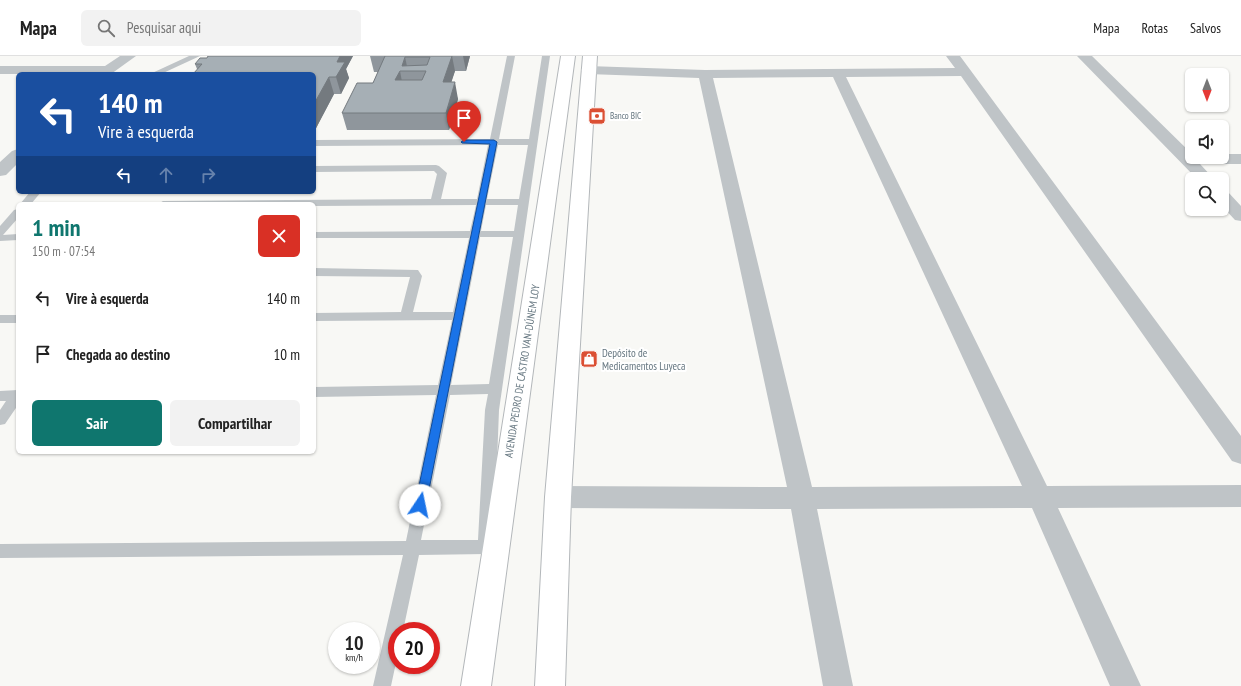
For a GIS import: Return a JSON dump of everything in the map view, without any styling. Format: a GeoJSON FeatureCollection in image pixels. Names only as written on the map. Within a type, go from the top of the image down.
{"type":"FeatureCollection","features":[{"type":"Feature","properties":{"kind":"highway","name":"AVENIDA PEDRO DE CASTRO VAN-DÚNEM LOY"},"geometry":{"type":"LineString","coordinates":[[476,686],[568,56]]}},
{"type":"Feature","properties":{"kind":"highway"},"geometry":{"type":"LineString","coordinates":[[550,686],[558,497],[589,63]]}},
{"type":"Feature","properties":{"kind":"street"},"geometry":{"type":"LineString","coordinates":[[0,70],[105,72],[129,56]]}},
{"type":"Feature","properties":{"kind":"street"},"geometry":{"type":"LineString","coordinates":[[953,56],[1241,454]]}},
{"type":"Feature","properties":{"kind":"street"},"geometry":{"type":"LineString","coordinates":[[1084,56],[1185,158]]}},
{"type":"Feature","properties":{"kind":"street"},"geometry":{"type":"LineString","coordinates":[[589,63],[705,74],[965,72]]}},
{"type":"Feature","properties":{"kind":"street"},"geometry":{"type":"LineString","coordinates":[[705,74],[802,498],[838,686]]}},
{"type":"Feature","properties":{"kind":"street"},"geometry":{"type":"LineString","coordinates":[[838,74],[1040,497],[1126,686]]}},
{"type":"Feature","properties":{"kind":"street"},"geometry":{"type":"LineString","coordinates":[[0,171],[16,156]]}},
{"type":"Feature","properties":{"kind":"street"},"geometry":{"type":"LineString","coordinates":[[1229,159],[1241,159]]}},
{"type":"Feature","properties":{"kind":"street"},"geometry":{"type":"LineString","coordinates":[[1191,164],[1199,172]]}},
{"type":"Feature","properties":{"kind":"street"},"geometry":{"type":"LineString","coordinates":[[1229,203],[1241,216]]}},
{"type":"Feature","properties":{"kind":"street"},"geometry":{"type":"LineString","coordinates":[[558,497],[802,498],[1241,496]]}},
{"type":"Feature","properties":{"kind":"lane"},"geometry":{"type":"LineString","coordinates":[[159,72],[196,56]]}},
{"type":"Feature","properties":{"kind":"lane"},"geometry":{"type":"LineString","coordinates":[[382,686],[412,548],[511,56]]}},
{"type":"Feature","properties":{"kind":"lane"},"geometry":{"type":"LineString","coordinates":[[483,640],[492,410],[546,56]]}},
{"type":"Feature","properties":{"kind":"lane"},"geometry":{"type":"LineString","coordinates":[[316,143],[534,142]]}},
{"type":"Feature","properties":{"kind":"lane"},"geometry":{"type":"LineString","coordinates":[[316,169],[436,168],[442,173],[435,202]]}},
{"type":"Feature","properties":{"kind":"lane"},"geometry":{"type":"LineString","coordinates":[[27,202],[34,194]]}},
{"type":"Feature","properties":{"kind":"lane"},"geometry":{"type":"LineString","coordinates":[[316,203],[524,202]]}},
{"type":"Feature","properties":{"kind":"lane"},"geometry":{"type":"LineString","coordinates":[[0,232],[16,214]]}},
{"type":"Feature","properties":{"kind":"lane"},"geometry":{"type":"LineString","coordinates":[[316,235],[520,234]]}},
{"type":"Feature","properties":{"kind":"lane"},"geometry":{"type":"LineString","coordinates":[[0,238],[16,238]]}},
{"type":"Feature","properties":{"kind":"lane"},"geometry":{"type":"LineString","coordinates":[[316,272],[414,273],[416,276],[406,316]]}},
{"type":"Feature","properties":{"kind":"lane"},"geometry":{"type":"LineString","coordinates":[[316,317],[459,316]]}},
{"type":"Feature","properties":{"kind":"lane"},"geometry":{"type":"LineString","coordinates":[[0,319],[16,319]]}},
{"type":"Feature","properties":{"kind":"lane"},"geometry":{"type":"LineString","coordinates":[[316,392],[496,389]]}},
{"type":"Feature","properties":{"kind":"lane"},"geometry":{"type":"LineString","coordinates":[[0,396],[16,395]]}},
{"type":"Feature","properties":{"kind":"lane"},"geometry":{"type":"LineString","coordinates":[[1,416],[16,397]]}},
{"type":"Feature","properties":{"kind":"lane"},"geometry":{"type":"LineString","coordinates":[[0,551],[486,547]]}},
{"type":"Feature","properties":{"kind":"building"},"geometry":{"type":"Polygon","coordinates":[[[208,56],[340,56],[337,62],[345,62],[336,77],[329,77],[316,100],[316,72],[195,72],[202,64],[195,64],[200,58],[207,58],[208,56]]]}},
{"type":"Feature","properties":{"kind":"building"},"geometry":{"type":"Polygon","coordinates":[[[385,56],[452,56],[443,82],[455,82],[446,113],[342,113],[357,83],[373,83],[385,56]],[[405,57],[402,66],[427,65],[430,57],[405,57]],[[400,71],[395,80],[422,80],[426,71],[400,71]]]}},
{"type":"Feature","properties":{"kind":"place","name":"Banco BIC"},"geometry":{"type":"Point","coordinates":[597,116]}},
{"type":"Feature","properties":{"kind":"place","name":"Depósito de Medicamentos Luyeca"},"geometry":{"type":"Point","coordinates":[589,359]}},
{"type":"Feature","properties":{"kind":"route"},"geometry":{"type":"LineString","coordinates":[[420,505],[494,142],[464,142]]}}]}
